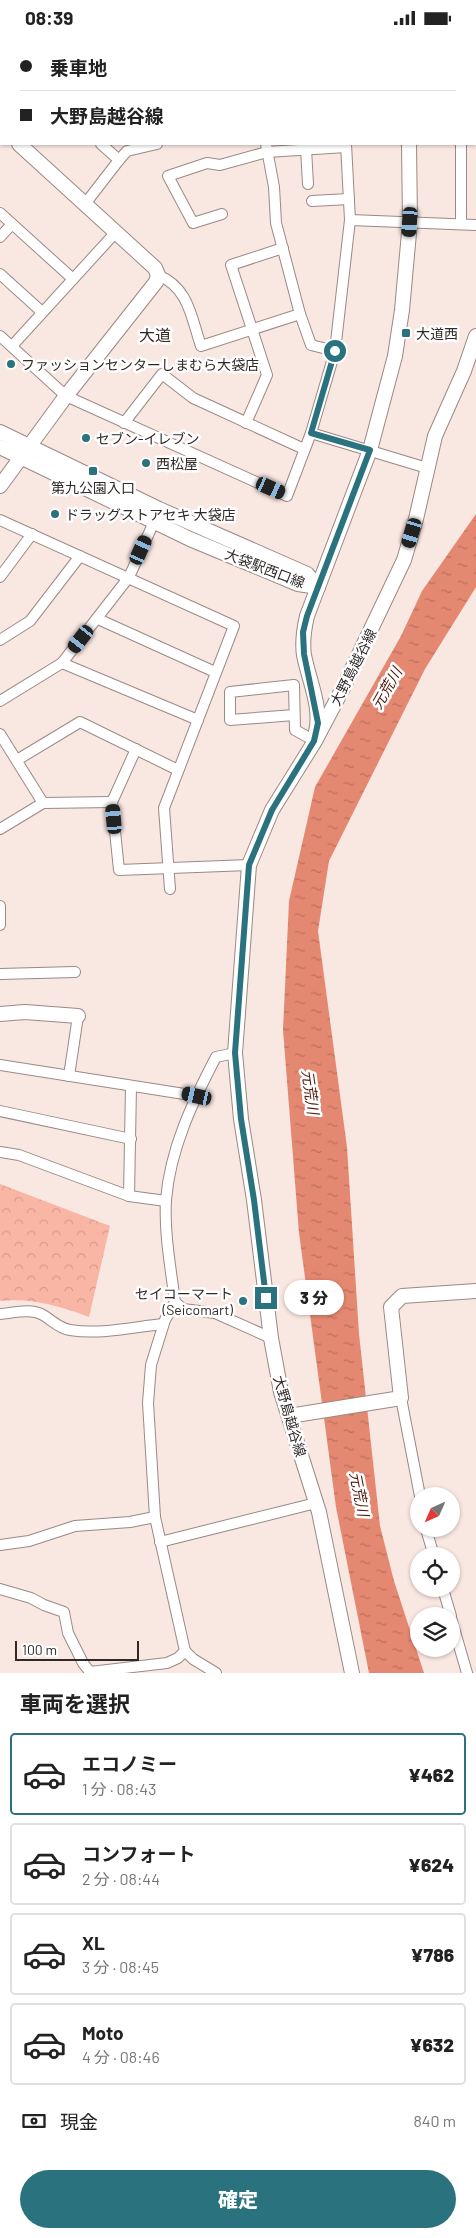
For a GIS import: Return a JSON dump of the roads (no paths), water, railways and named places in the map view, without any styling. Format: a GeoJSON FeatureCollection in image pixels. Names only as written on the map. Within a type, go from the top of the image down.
{"type":"FeatureCollection","features":[{"type":"Feature","properties":{"kind":"street"},"geometry":{"type":"LineString","coordinates":[[0,485],[66,396],[156,282],[158,275],[155,268],[20,145]]}},
{"type":"Feature","properties":{"kind":"street"},"geometry":{"type":"LineString","coordinates":[[102,145],[119,160]]}},
{"type":"Feature","properties":{"kind":"street"},"geometry":{"type":"LineString","coordinates":[[85,204],[128,151],[152,145]]}},
{"type":"Feature","properties":{"kind":"street"},"geometry":{"type":"LineString","coordinates":[[0,336],[66,396],[287,496],[311,433],[335,351],[350,220],[346,145],[266,148],[220,165],[207,163],[168,177],[193,223],[222,214]]}},
{"type":"Feature","properties":{"kind":"street"},"geometry":{"type":"LineString","coordinates":[[294,715],[230,720],[230,693],[294,685],[295,730],[314,741],[318,715],[304,654],[303,632],[307,616],[370,450],[395,356],[402,310],[410,222],[409,145]]}},
{"type":"Feature","properties":{"kind":"street"},"geometry":{"type":"LineString","coordinates":[[461,145],[461,224]]}},
{"type":"Feature","properties":{"kind":"street"},"geometry":{"type":"LineString","coordinates":[[304,147],[308,183]]}},
{"type":"Feature","properties":{"kind":"street"},"geometry":{"type":"LineString","coordinates":[[266,148],[274,187],[276,223],[300,314],[311,345],[335,351]]}},
{"type":"Feature","properties":{"kind":"street"},"geometry":{"type":"LineString","coordinates":[[312,201],[349,199]]}},
{"type":"Feature","properties":{"kind":"street"},"geometry":{"type":"LineString","coordinates":[[0,213],[73,279]]}},
{"type":"Feature","properties":{"kind":"street"},"geometry":{"type":"LineString","coordinates":[[350,220],[476,225]]}},
{"type":"Feature","properties":{"kind":"street"},"geometry":{"type":"LineString","coordinates":[[0,237],[12,224]]}},
{"type":"Feature","properties":{"kind":"street"},"geometry":{"type":"LineString","coordinates":[[12,347],[116,232]]}},
{"type":"Feature","properties":{"kind":"street"},"geometry":{"type":"LineString","coordinates":[[246,423],[267,375],[230,265],[283,248]]}},
{"type":"Feature","properties":{"kind":"street"},"geometry":{"type":"LineString","coordinates":[[0,274],[42,312]]}},
{"type":"Feature","properties":{"kind":"street"},"geometry":{"type":"LineString","coordinates":[[158,275],[168,280],[183,293],[202,346],[300,314]]}},
{"type":"Feature","properties":{"kind":"street","name":"大野島越谷線"},"geometry":{"type":"LineString","coordinates":[[352,1673],[316,1503],[281,1392],[271,1338],[254,1200],[241,1119],[235,1053],[249,865],[272,810],[314,741],[372,630],[404,560],[416,519],[435,436],[464,371],[476,336]]}},
{"type":"Feature","properties":{"kind":"street"},"geometry":{"type":"LineString","coordinates":[[124,423],[162,374],[193,398],[304,449]]}},
{"type":"Feature","properties":{"kind":"street","name":"大袋駅西口線"},"geometry":{"type":"LineString","coordinates":[[0,432],[24,453],[154,522],[298,584],[318,587]]}},
{"type":"Feature","properties":{"kind":"street"},"geometry":{"type":"LineString","coordinates":[[311,433],[427,468]]}},
{"type":"Feature","properties":{"kind":"street","name":"大袋駅西口線"},"geometry":{"type":"LineString","coordinates":[[0,447],[24,453],[159,509],[307,574],[318,587]]}},
{"type":"Feature","properties":{"kind":"street"},"geometry":{"type":"LineString","coordinates":[[0,520],[234,625],[164,808],[170,889]]}},
{"type":"Feature","properties":{"kind":"street"},"geometry":{"type":"LineString","coordinates":[[0,701],[62,663],[129,577],[154,522]]}},
{"type":"Feature","properties":{"kind":"street"},"geometry":{"type":"LineString","coordinates":[[0,577],[32,535]]}},
{"type":"Feature","properties":{"kind":"street"},"geometry":{"type":"LineString","coordinates":[[0,640],[30,621],[80,556]]}},
{"type":"Feature","properties":{"kind":"street"},"geometry":{"type":"LineString","coordinates":[[98,619],[215,672]]}},
{"type":"Feature","properties":{"kind":"street"},"geometry":{"type":"LineString","coordinates":[[62,663],[198,720]]}},
{"type":"Feature","properties":{"kind":"street"},"geometry":{"type":"LineString","coordinates":[[17,760],[80,721],[178,770]]}},
{"type":"Feature","properties":{"kind":"street"},"geometry":{"type":"LineString","coordinates":[[0,734],[42,803]]}},
{"type":"Feature","properties":{"kind":"street"},"geometry":{"type":"LineString","coordinates":[[136,749],[112,801],[119,870],[249,865]]}},
{"type":"Feature","properties":{"kind":"street"},"geometry":{"type":"LineString","coordinates":[[0,829],[42,803],[112,801]]}},
{"type":"Feature","properties":{"kind":"street"},"geometry":{"type":"LineString","coordinates":[[0,906],[0,925]]}},
{"type":"Feature","properties":{"kind":"street"},"geometry":{"type":"LineString","coordinates":[[0,974],[75,972]]}},
{"type":"Feature","properties":{"kind":"street"},"geometry":{"type":"LineString","coordinates":[[0,1014],[25,1012],[78,1016],[69,1076]]}},
{"type":"Feature","properties":{"kind":"street"},"geometry":{"type":"LineString","coordinates":[[216,1673],[193,1659],[185,1651],[156,1517],[148,1403],[152,1365],[164,1324],[175,1302],[166,1230],[166,1201],[168,1184],[181,1130],[216,1057],[235,1053]]}},
{"type":"Feature","properties":{"kind":"street"},"geometry":{"type":"LineString","coordinates":[[0,1065],[197,1096]]}},
{"type":"Feature","properties":{"kind":"street"},"geometry":{"type":"LineString","coordinates":[[129,1196],[131,1086]]}},
{"type":"Feature","properties":{"kind":"street"},"geometry":{"type":"LineString","coordinates":[[0,1111],[131,1139]]}},
{"type":"Feature","properties":{"kind":"street"},"geometry":{"type":"LineString","coordinates":[[0,1152],[19,1155],[129,1196],[166,1201]]}},
{"type":"Feature","properties":{"kind":"street"},"geometry":{"type":"LineString","coordinates":[[418,1487],[402,1398],[391,1307],[402,1296],[476,1293]]}},
{"type":"Feature","properties":{"kind":"street"},"geometry":{"type":"LineString","coordinates":[[175,1302],[183,1309],[215,1313],[271,1338]]}},
{"type":"Feature","properties":{"kind":"street"},"geometry":{"type":"LineString","coordinates":[[0,1313],[31,1312],[41,1314],[56,1325],[89,1332],[164,1324]]}},
{"type":"Feature","properties":{"kind":"street"},"geometry":{"type":"LineString","coordinates":[[289,1415],[402,1398]]}},
{"type":"Feature","properties":{"kind":"street"},"geometry":{"type":"LineString","coordinates":[[160,1541],[316,1503]]}},
{"type":"Feature","properties":{"kind":"street"},"geometry":{"type":"LineString","coordinates":[[0,1545],[29,1541],[75,1526],[130,1522],[156,1517]]}},
{"type":"Feature","properties":{"kind":"street"},"geometry":{"type":"LineString","coordinates":[[0,1589],[31,1598],[64,1612],[68,1633],[90,1672],[166,1663],[178,1658],[185,1651]]}},
{"type":"Feature","properties":{"kind":"street"},"geometry":{"type":"LineString","coordinates":[[460,1648],[467,1673]]}},
{"type":"Feature","properties":{"kind":"water","name":"元荒川"},"geometry":{"type":"Polygon","coordinates":[[[476,514],[476,587],[425,669],[329,861],[318,931],[347,1147],[359,1334],[380,1526],[394,1581],[410,1630],[410,1657],[419,1657],[424,1673],[369,1673],[336,1507],[299,1233],[283,1030],[289,901],[315,787],[401,636],[422,591],[476,514]]]}},
{"type":"Feature","properties":{"kind":"place","name":"大道西"},"geometry":{"type":"Point","coordinates":[406,333]}},
{"type":"Feature","properties":{"kind":"place","name":"ファッションセンターしまむら大袋店"},"geometry":{"type":"Point","coordinates":[11,364]}},
{"type":"Feature","properties":{"kind":"place","name":"セブン-イレブン"},"geometry":{"type":"Point","coordinates":[86,438]}},
{"type":"Feature","properties":{"kind":"place","name":"西松屋"},"geometry":{"type":"Point","coordinates":[146,463]}},
{"type":"Feature","properties":{"kind":"place","name":"第九公園入口"},"geometry":{"type":"Point","coordinates":[93,471]}},
{"type":"Feature","properties":{"kind":"place","name":"ドラッグストアセキ 大袋店"},"geometry":{"type":"Point","coordinates":[55,514]}},
{"type":"Feature","properties":{"kind":"place","name":"セイコーマート (Seicomart)"},"geometry":{"type":"Point","coordinates":[243,1301]}},
{"type":"Feature","properties":{"kind":"district","name":"大道"},"geometry":{"type":"Point","coordinates":[155,334]}}]}
